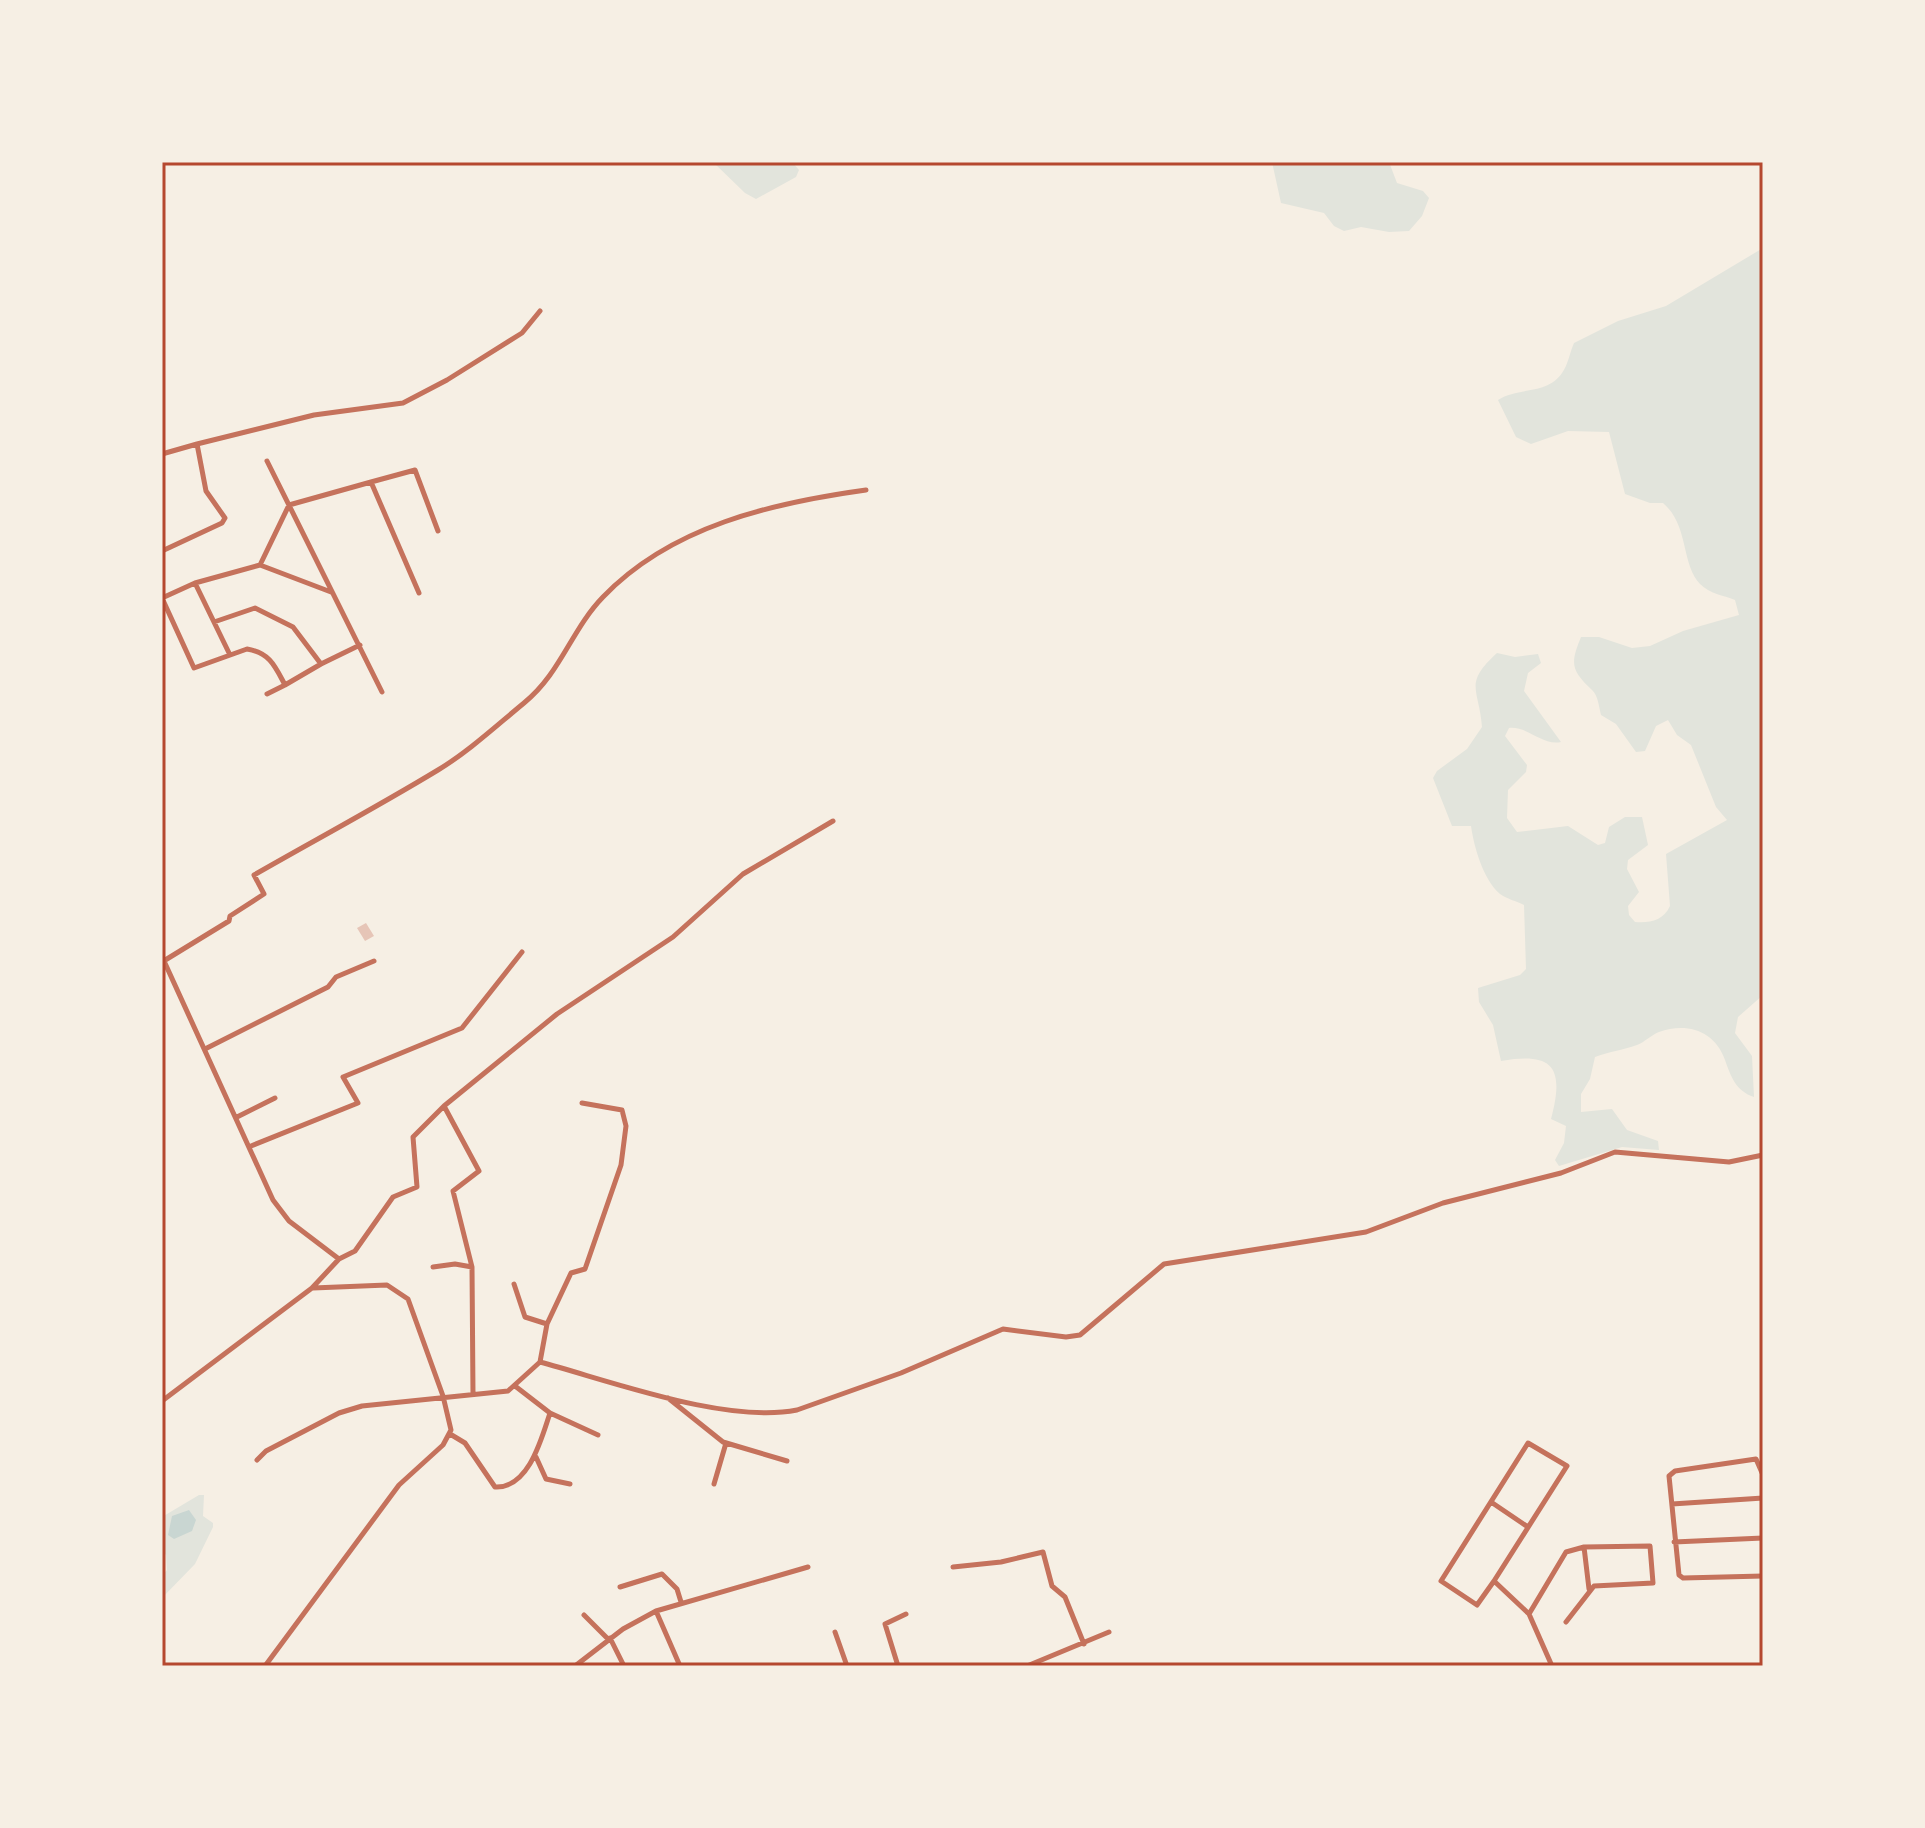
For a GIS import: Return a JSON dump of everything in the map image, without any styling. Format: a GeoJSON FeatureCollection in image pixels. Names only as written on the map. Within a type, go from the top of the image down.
{"type":"FeatureCollection","features":[{"type":"Feature","properties":{"kind":"street"},"geometry":{"type":"LineString","coordinates":[[162,454],[314,415],[403,403],[458,374],[522,333],[540,311]]}},
{"type":"Feature","properties":{"kind":"street"},"geometry":{"type":"LineString","coordinates":[[162,551],[222,523],[225,518],[206,491],[197,444]]}},
{"type":"Feature","properties":{"kind":"street"},"geometry":{"type":"LineString","coordinates":[[267,461],[382,692]]}},
{"type":"Feature","properties":{"kind":"street"},"geometry":{"type":"LineString","coordinates":[[260,565],[289,505],[415,470],[438,531]]}},
{"type":"Feature","properties":{"kind":"street"},"geometry":{"type":"LineString","coordinates":[[371,482],[419,593]]}},
{"type":"Feature","properties":{"kind":"street"},"geometry":{"type":"LineString","coordinates":[[339,1259],[283,1215],[207,1048],[163,961],[229,921],[230,916],[264,894],[254,875],[440,769],[522,705],[549,680],[603,597],[669,545],[696,532],[791,502],[866,490]]}},
{"type":"Feature","properties":{"kind":"street"},"geometry":{"type":"LineString","coordinates":[[285,685],[265,654],[247,649],[192,667],[162,598],[195,583],[260,565],[331,592]]}},
{"type":"Feature","properties":{"kind":"street"},"geometry":{"type":"LineString","coordinates":[[195,583],[230,655]]}},
{"type":"Feature","properties":{"kind":"street"},"geometry":{"type":"LineString","coordinates":[[214,622],[255,608],[298,632],[321,664]]}},
{"type":"Feature","properties":{"kind":"street"},"geometry":{"type":"LineString","coordinates":[[267,694],[360,645]]}},
{"type":"Feature","properties":{"kind":"street"},"geometry":{"type":"LineString","coordinates":[[162,1401],[312,1288],[339,1259],[364,1240],[393,1197],[419,1185],[413,1137],[444,1106],[557,1014],[673,937],[743,874],[833,821]]}},
{"type":"Feature","properties":{"kind":"street"},"geometry":{"type":"LineString","coordinates":[[251,1146],[357,1104],[343,1077],[462,1028],[522,952]]}},
{"type":"Feature","properties":{"kind":"street"},"geometry":{"type":"LineString","coordinates":[[207,1048],[328,987],[336,977],[374,961]]}},
{"type":"Feature","properties":{"kind":"street"},"geometry":{"type":"LineString","coordinates":[[237,1117],[275,1098]]}},
{"type":"Feature","properties":{"kind":"street"},"geometry":{"type":"LineString","coordinates":[[257,1460],[266,1451],[339,1413],[362,1406],[508,1391],[540,1362],[547,1324],[571,1273],[585,1269],[625,1145],[626,1126],[620,1108],[582,1103]]}},
{"type":"Feature","properties":{"kind":"street"},"geometry":{"type":"LineString","coordinates":[[444,1106],[479,1171],[453,1191],[472,1267],[473,1394]]}},
{"type":"Feature","properties":{"kind":"street"},"geometry":{"type":"LineString","coordinates":[[540,1362],[667,1397],[750,1410],[797,1410],[901,1373],[1003,1329],[1066,1337],[1080,1335],[1164,1264],[1366,1232],[1443,1203],[1561,1173],[1615,1152],[1729,1162],[1763,1155]]}},
{"type":"Feature","properties":{"kind":"street"},"geometry":{"type":"LineString","coordinates":[[433,1267],[450,1264],[472,1267]]}},
{"type":"Feature","properties":{"kind":"street"},"geometry":{"type":"LineString","coordinates":[[514,1284],[525,1317],[547,1324]]}},
{"type":"Feature","properties":{"kind":"street"},"geometry":{"type":"LineString","coordinates":[[265,1666],[399,1485],[443,1445],[450,1434],[443,1396],[412,1306],[400,1292],[387,1285],[312,1288]]}},
{"type":"Feature","properties":{"kind":"street"},"geometry":{"type":"LineString","coordinates":[[515,1386],[550,1413],[598,1435]]}},
{"type":"Feature","properties":{"kind":"street"},"geometry":{"type":"LineString","coordinates":[[667,1397],[671,1404],[695,1416],[726,1443],[787,1461]]}},
{"type":"Feature","properties":{"kind":"street"},"geometry":{"type":"LineString","coordinates":[[450,1434],[465,1443],[497,1487],[508,1485],[536,1456],[550,1413]]}},
{"type":"Feature","properties":{"kind":"street"},"geometry":{"type":"LineString","coordinates":[[714,1484],[726,1443]]}},
{"type":"Feature","properties":{"kind":"street"},"geometry":{"type":"LineString","coordinates":[[1528,1443],[1567,1466],[1528,1527],[1477,1605],[1441,1581],[1528,1443]]}},
{"type":"Feature","properties":{"kind":"street"},"geometry":{"type":"LineString","coordinates":[[536,1456],[546,1479],[570,1484]]}},
{"type":"Feature","properties":{"kind":"street"},"geometry":{"type":"LineString","coordinates":[[1763,1475],[1757,1459],[1675,1471],[1669,1476],[1677,1569],[1683,1578],[1763,1576]]}},
{"type":"Feature","properties":{"kind":"street"},"geometry":{"type":"LineString","coordinates":[[1672,1504],[1763,1498]]}},
{"type":"Feature","properties":{"kind":"street"},"geometry":{"type":"LineString","coordinates":[[1491,1502],[1528,1527]]}},
{"type":"Feature","properties":{"kind":"street"},"geometry":{"type":"LineString","coordinates":[[1674,1542],[1763,1538]]}},
{"type":"Feature","properties":{"kind":"street"},"geometry":{"type":"LineString","coordinates":[[1529,1614],[1566,1552],[1584,1547],[1647,1545],[1652,1549],[1653,1583],[1589,1589]]}},
{"type":"Feature","properties":{"kind":"street"},"geometry":{"type":"LineString","coordinates":[[1566,1622],[1589,1589],[1584,1547]]}},
{"type":"Feature","properties":{"kind":"street"},"geometry":{"type":"LineString","coordinates":[[953,1567],[1001,1562],[1043,1552],[1052,1586],[1065,1597],[1084,1644]]}},
{"type":"Feature","properties":{"kind":"street"},"geometry":{"type":"LineString","coordinates":[[575,1666],[609,1639],[656,1611],[808,1567]]}},
{"type":"Feature","properties":{"kind":"street"},"geometry":{"type":"LineString","coordinates":[[620,1587],[662,1574],[677,1589],[681,1602]]}},
{"type":"Feature","properties":{"kind":"street"},"geometry":{"type":"LineString","coordinates":[[1494,1581],[1529,1614],[1552,1666]]}},
{"type":"Feature","properties":{"kind":"street"},"geometry":{"type":"LineString","coordinates":[[656,1611],[680,1666]]}},
{"type":"Feature","properties":{"kind":"street"},"geometry":{"type":"LineString","coordinates":[[898,1666],[885,1624],[906,1614]]}},
{"type":"Feature","properties":{"kind":"street"},"geometry":{"type":"LineString","coordinates":[[584,1615],[609,1639],[624,1666]]}},
{"type":"Feature","properties":{"kind":"street"},"geometry":{"type":"LineString","coordinates":[[835,1632],[847,1666]]}},
{"type":"Feature","properties":{"kind":"street"},"geometry":{"type":"LineString","coordinates":[[1027,1666],[1109,1632]]}},
{"type":"Feature","properties":{"kind":"shaded area"},"geometry":{"type":"Polygon","coordinates":[[[713,162],[792,162],[799,170],[796,177],[756,199],[745,193],[713,162]]]}},
{"type":"Feature","properties":{"kind":"shaded area"},"geometry":{"type":"Polygon","coordinates":[[[1272,162],[1389,162],[1397,183],[1423,191],[1429,198],[1422,216],[1409,231],[1389,232],[1361,227],[1344,231],[1334,226],[1324,213],[1281,203],[1272,162]]]}},
{"type":"Feature","properties":{"kind":"shaded area"},"geometry":{"type":"Polygon","coordinates":[[[1763,248],[1763,995],[1738,1017],[1735,1033],[1752,1056],[1754,1097],[1735,1083],[1720,1050],[1707,1036],[1699,1031],[1680,1028],[1659,1032],[1637,1045],[1595,1057],[1590,1079],[1581,1094],[1581,1112],[1612,1109],[1627,1130],[1658,1141],[1659,1150],[1622,1147],[1559,1166],[1555,1160],[1564,1143],[1566,1126],[1551,1119],[1555,1075],[1551,1067],[1533,1059],[1501,1061],[1493,1025],[1479,1002],[1478,988],[1520,975],[1526,969],[1524,905],[1503,896],[1494,888],[1480,862],[1471,826],[1452,826],[1433,778],[1437,771],[1467,749],[1482,727],[1476,687],[1486,663],[1497,653],[1515,657],[1538,654],[1541,663],[1528,673],[1524,691],[1561,742],[1548,741],[1509,728],[1505,736],[1527,765],[1526,772],[1508,790],[1507,818],[1517,832],[1568,826],[1598,845],[1605,843],[1609,827],[1625,817],[1642,817],[1648,845],[1628,860],[1627,869],[1639,892],[1628,906],[1629,915],[1635,922],[1660,918],[1670,906],[1666,854],[1727,820],[1716,807],[1691,745],[1677,735],[1668,720],[1656,726],[1645,751],[1636,752],[1616,724],[1601,715],[1596,695],[1576,672],[1575,654],[1581,637],[1599,637],[1632,648],[1650,646],[1683,631],[1739,615],[1735,600],[1708,590],[1694,576],[1677,522],[1663,503],[1650,503],[1625,494],[1609,432],[1568,431],[1531,444],[1516,437],[1498,400],[1548,385],[1564,370],[1574,343],[1618,321],[1666,306],[1763,248]]]}},
{"type":"Feature","properties":{"kind":"shaded area"},"geometry":{"type":"Polygon","coordinates":[[[204,1495],[203,1516],[213,1523],[213,1527],[195,1564],[162,1598],[162,1576],[167,1570],[166,1554],[162,1557],[162,1517],[204,1495]]]}},
{"type":"Feature","properties":{"kind":"shaded area"},"geometry":{"type":"Polygon","coordinates":[[[189,1510],[196,1520],[192,1531],[174,1539],[168,1535],[172,1516],[189,1510]]]}},
{"type":"Feature","properties":{"kind":"building"},"geometry":{"type":"Polygon","coordinates":[[[366,923],[374,936],[365,941],[357,928],[366,923]]]}}]}
